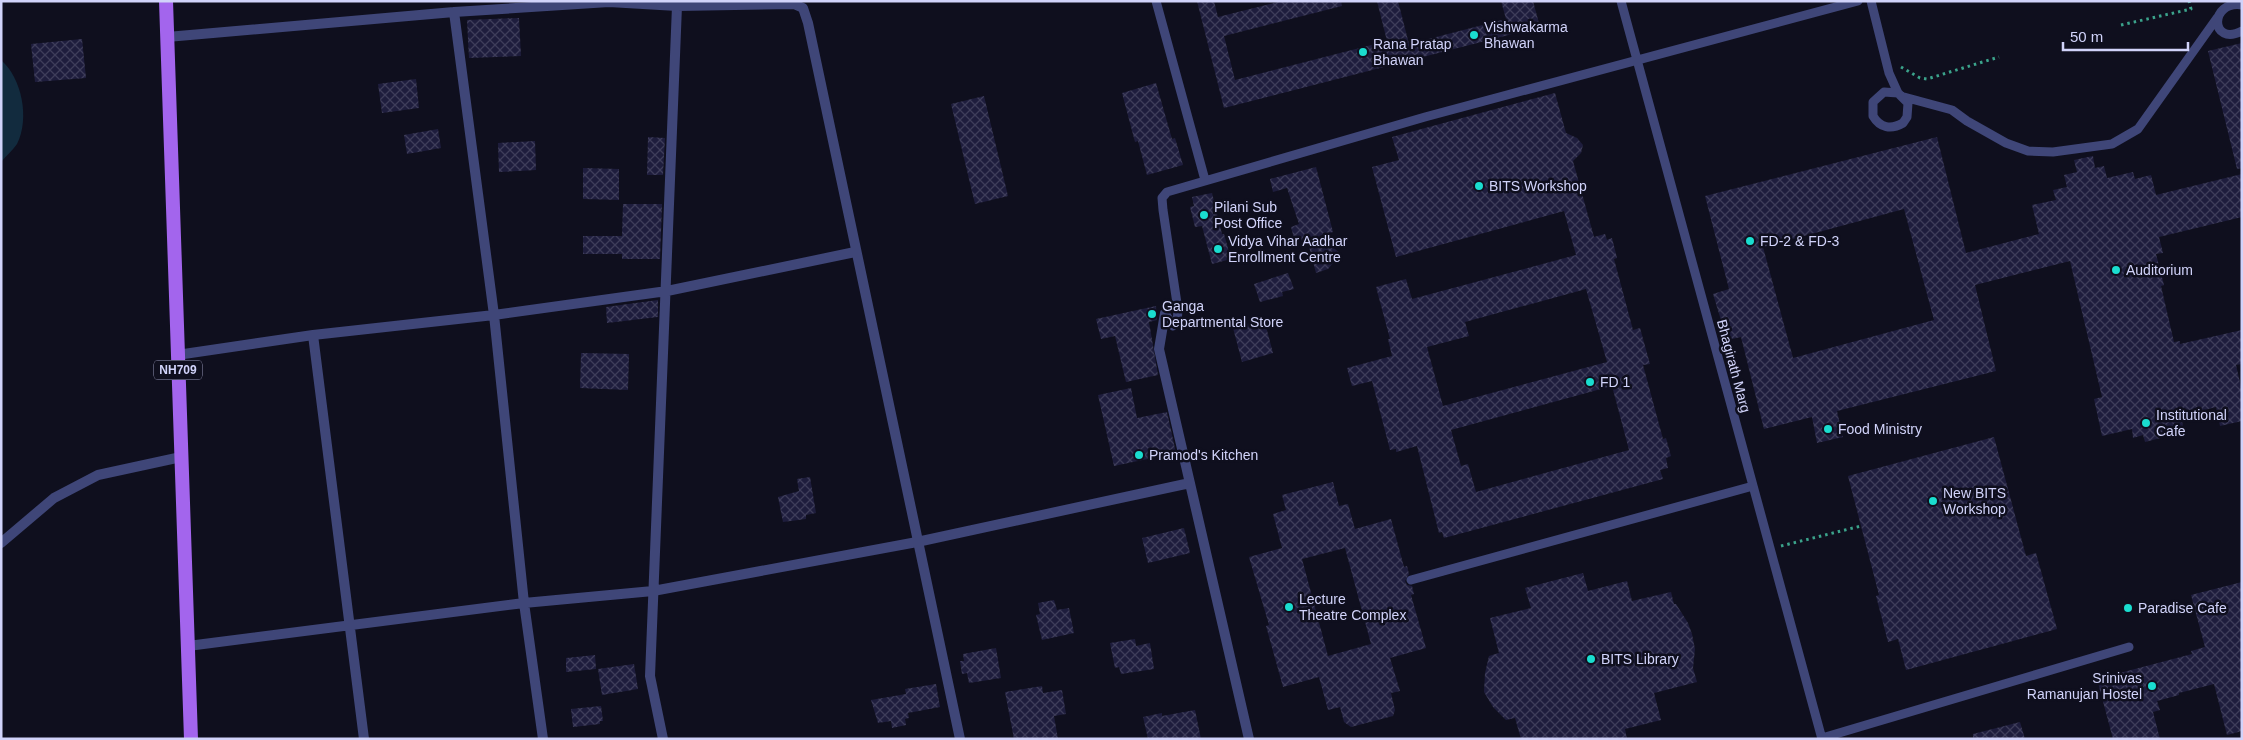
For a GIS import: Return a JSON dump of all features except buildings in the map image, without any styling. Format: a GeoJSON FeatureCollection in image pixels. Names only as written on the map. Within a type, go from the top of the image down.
{"type":"FeatureCollection","features":[{"type":"Feature","properties":{"kind":"main road","name":"NH709"},"geometry":{"type":"LineString","coordinates":[[166,1],[191,739]]}},
{"type":"Feature","properties":{"kind":"street"},"geometry":{"type":"LineString","coordinates":[[167,37],[454,12],[608,2],[677,6],[794,4],[803,8],[808,23],[855,252],[960,739]]}},
{"type":"Feature","properties":{"kind":"street"},"geometry":{"type":"LineString","coordinates":[[663,739],[650,676],[677,6]]}},
{"type":"Feature","properties":{"kind":"street"},"geometry":{"type":"LineString","coordinates":[[454,12],[494,314],[524,603],[543,739]]}},
{"type":"Feature","properties":{"kind":"street"},"geometry":{"type":"LineString","coordinates":[[177,355],[313,335],[667,291],[855,252]]}},
{"type":"Feature","properties":{"kind":"street"},"geometry":{"type":"LineString","coordinates":[[1166,313],[1159,349],[1249,739]]}},
{"type":"Feature","properties":{"kind":"street"},"geometry":{"type":"LineString","coordinates":[[313,335],[348,626],[364,739]]}},
{"type":"Feature","properties":{"kind":"street"},"geometry":{"type":"LineString","coordinates":[[1,543],[54,498],[98,476],[181,457]]}},
{"type":"Feature","properties":{"kind":"street"},"geometry":{"type":"LineString","coordinates":[[188,646],[524,603],[653,591],[917,542],[1190,483]]}},
{"type":"Feature","properties":{"kind":"lane"},"geometry":{"type":"LineString","coordinates":[[1156,1],[1205,180]]}},
{"type":"Feature","properties":{"kind":"lane","name":"Bhagirath Marg"},"geometry":{"type":"LineString","coordinates":[[1621,1],[1636,62],[1822,738]]}},
{"type":"Feature","properties":{"kind":"lane"},"geometry":{"type":"LineString","coordinates":[[1166,313],[1173,326],[1177,323],[1178,310],[1162,198],[1166,192],[1425,117],[1858,1]]}},
{"type":"Feature","properties":{"kind":"lane"},"geometry":{"type":"LineString","coordinates":[[1871,1],[1888,73],[1901,95],[1952,110],[1966,122],[2006,143],[2028,150],[2053,152],[2112,144],[2138,129],[2217,18],[2222,4],[2233,2],[2242,4]]}},
{"type":"Feature","properties":{"kind":"lane"},"geometry":{"type":"LineString","coordinates":[[2217,18],[2222,29],[2227,33],[2233,34],[2242,31]]}},
{"type":"Feature","properties":{"kind":"lane"},"geometry":{"type":"LineString","coordinates":[[1411,580],[1753,486]]}},
{"type":"Feature","properties":{"kind":"lane"},"geometry":{"type":"LineString","coordinates":[[1822,738],[2129,647]]}},
{"type":"Feature","properties":{"kind":"path"},"geometry":{"type":"LineString","coordinates":[[2122,25],[2191,9],[2189,1]]}},
{"type":"Feature","properties":{"kind":"path"},"geometry":{"type":"LineString","coordinates":[[1883,49],[1896,64],[1920,78],[1927,79],[1999,57]]}},
{"type":"Feature","properties":{"kind":"path"},"geometry":{"type":"LineString","coordinates":[[1770,549],[1861,526]]}},
{"type":"Feature","properties":{"kind":"water"},"geometry":{"type":"Polygon","coordinates":[[[1,60],[14,77],[19,88],[22,99],[23,123],[17,144],[1,162],[1,60]]]}},
{"type":"Feature","properties":{"kind":"place","name":"Vishwakarma Bhawan"},"geometry":{"type":"Point","coordinates":[1474,35]}},
{"type":"Feature","properties":{"kind":"place","name":"Rana Pratap Bhawan"},"geometry":{"type":"Point","coordinates":[1363,52]}},
{"type":"Feature","properties":{"kind":"place","name":"BITS Workshop"},"geometry":{"type":"Point","coordinates":[1479,186]}},
{"type":"Feature","properties":{"kind":"place","name":"Pilani Sub Post Office"},"geometry":{"type":"Point","coordinates":[1204,215]}},
{"type":"Feature","properties":{"kind":"place","name":"FD-2 & FD-3"},"geometry":{"type":"Point","coordinates":[1750,241]}},
{"type":"Feature","properties":{"kind":"place","name":"Vidya Vihar Aadhar Enrollment Centre"},"geometry":{"type":"Point","coordinates":[1218,249]}},
{"type":"Feature","properties":{"kind":"place","name":"Auditorium"},"geometry":{"type":"Point","coordinates":[2116,270]}},
{"type":"Feature","properties":{"kind":"place","name":"Ganga Departmental Store"},"geometry":{"type":"Point","coordinates":[1152,314]}},
{"type":"Feature","properties":{"kind":"place","name":"FD 1"},"geometry":{"type":"Point","coordinates":[1590,382]}},
{"type":"Feature","properties":{"kind":"place","name":"Institutional Cafe"},"geometry":{"type":"Point","coordinates":[2146,423]}},
{"type":"Feature","properties":{"kind":"place","name":"Food Ministry"},"geometry":{"type":"Point","coordinates":[1828,429]}},
{"type":"Feature","properties":{"kind":"place","name":"Pramod's Kitchen"},"geometry":{"type":"Point","coordinates":[1139,455]}},
{"type":"Feature","properties":{"kind":"place","name":"New BITS Workshop"},"geometry":{"type":"Point","coordinates":[1933,501]}},
{"type":"Feature","properties":{"kind":"place","name":"Lecture Theatre Complex"},"geometry":{"type":"Point","coordinates":[1289,607]}},
{"type":"Feature","properties":{"kind":"place","name":"Paradise Cafe"},"geometry":{"type":"Point","coordinates":[2128,608]}},
{"type":"Feature","properties":{"kind":"place","name":"BITS Library"},"geometry":{"type":"Point","coordinates":[1591,659]}},
{"type":"Feature","properties":{"kind":"place","name":"Srinivas Ramanujan Hostel"},"geometry":{"type":"Point","coordinates":[2152,686]}}]}
